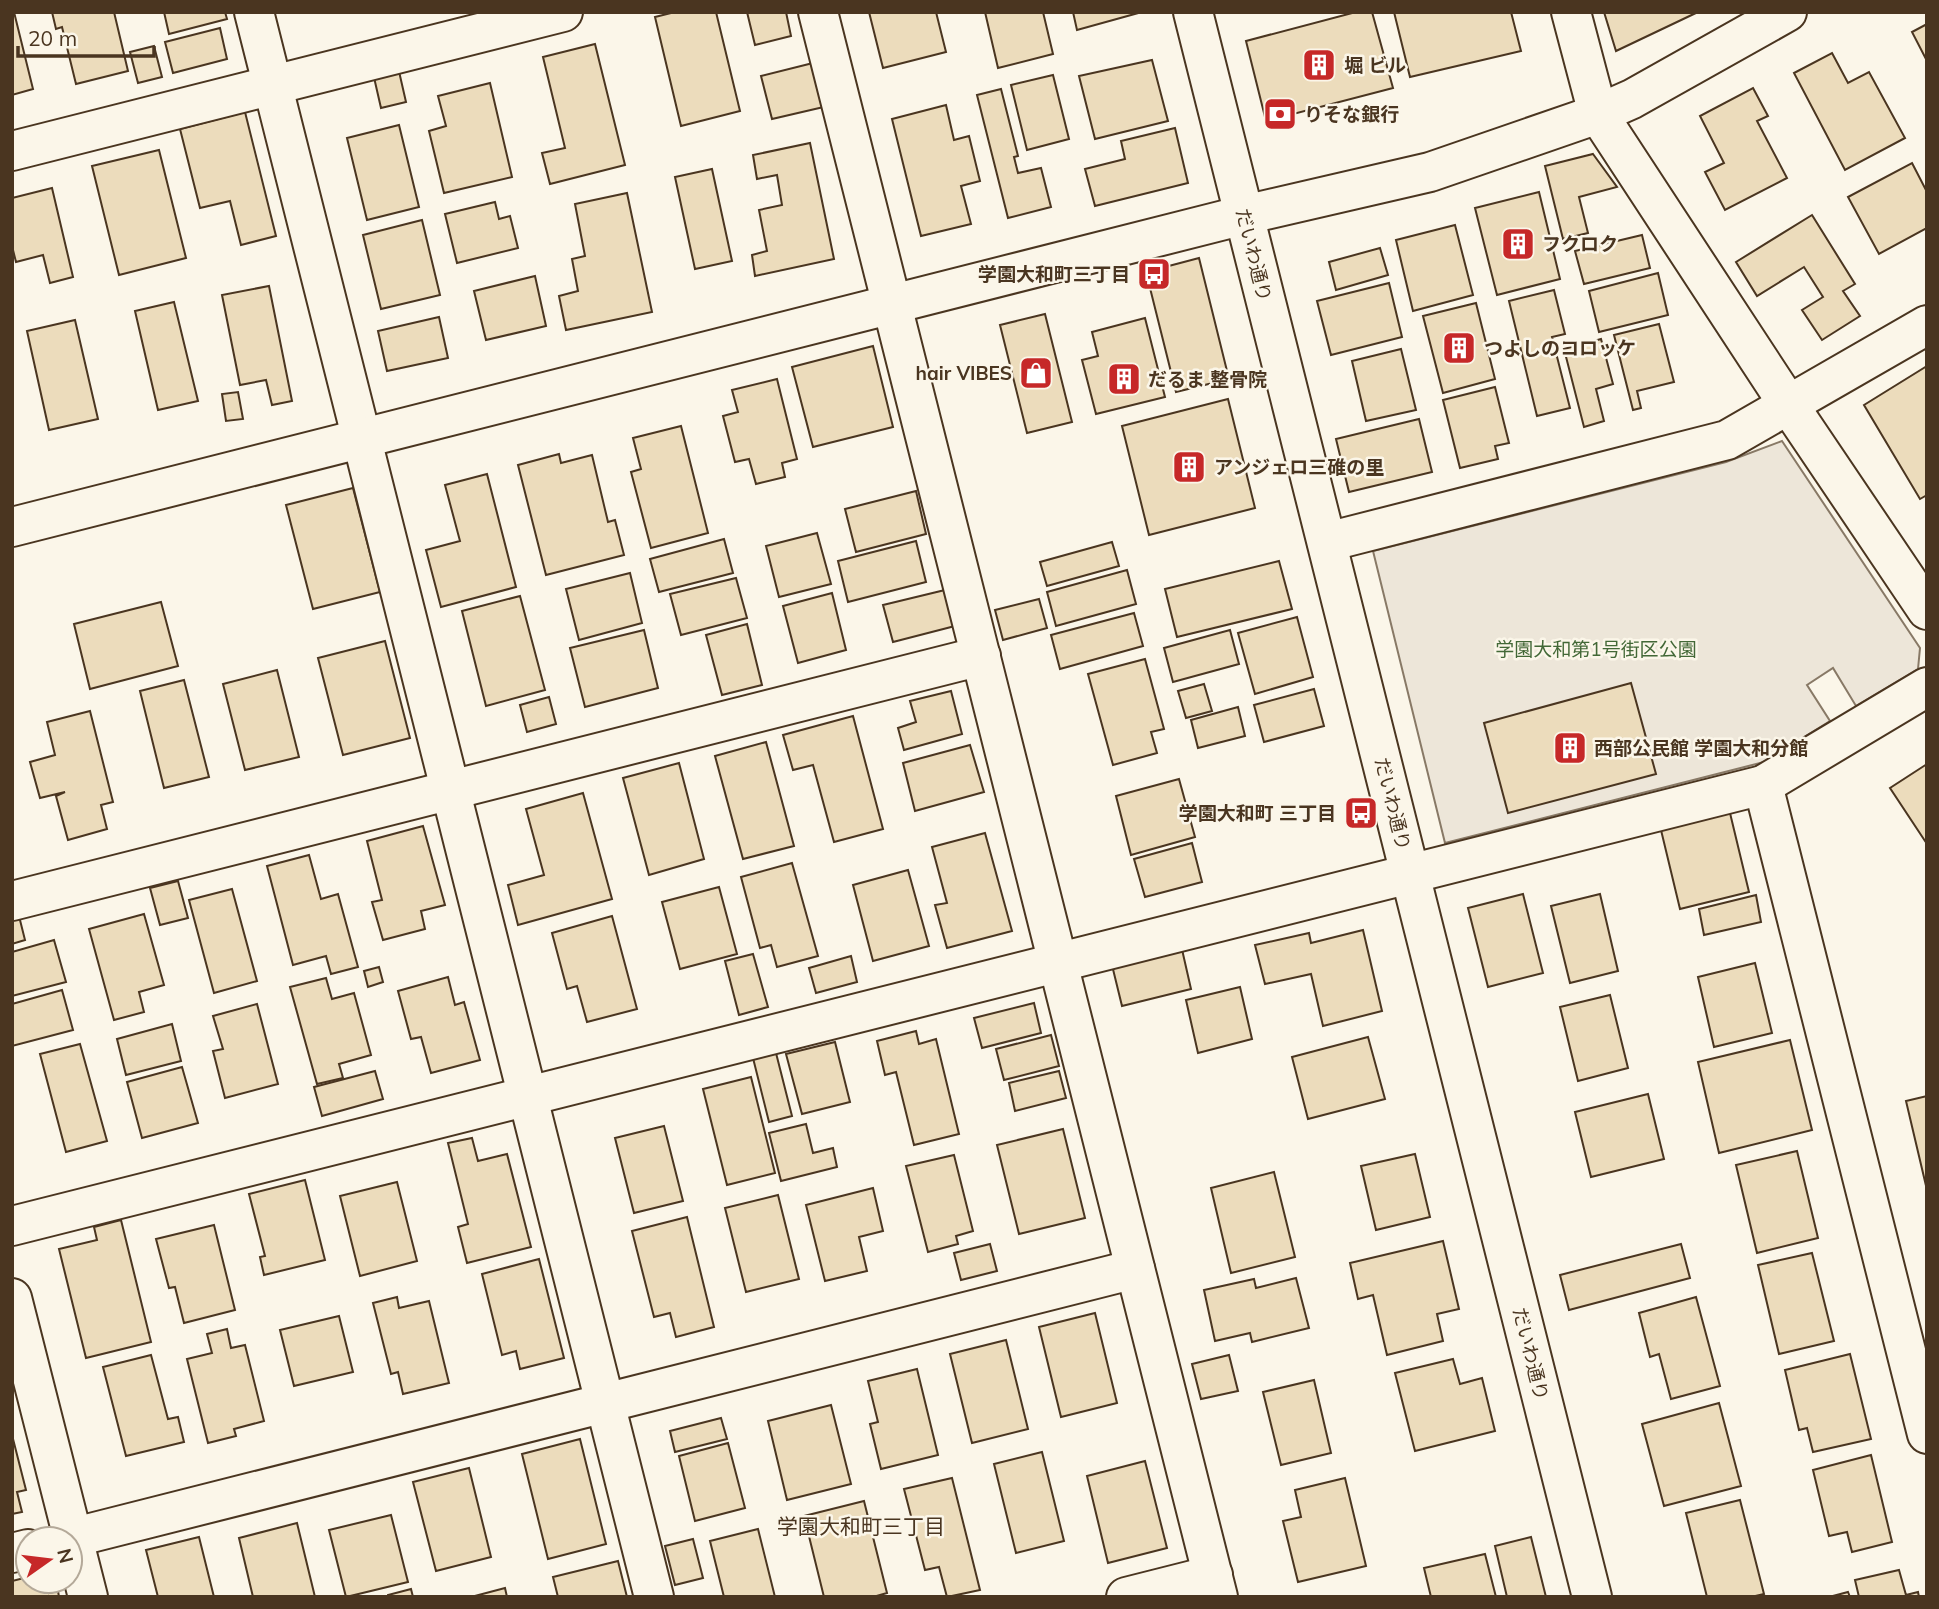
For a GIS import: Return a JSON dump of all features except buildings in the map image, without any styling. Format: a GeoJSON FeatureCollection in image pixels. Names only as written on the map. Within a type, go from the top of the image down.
{"type":"FeatureCollection","features":[{"type":"Feature","properties":{"kind":"street"},"geometry":{"type":"LineString","coordinates":[[254,12],[654,1597]]}},
{"type":"Feature","properties":{"kind":"street"},"geometry":{"type":"LineString","coordinates":[[12,151],[563,12]]}},
{"type":"Feature","properties":{"kind":"street"},"geometry":{"type":"LineString","coordinates":[[818,12],[1215,1586],[1126,1597]]}},
{"type":"Feature","properties":{"kind":"street","name":"だいわ通り"},"geometry":{"type":"LineString","coordinates":[[1193,12],[1592,1597]]}},
{"type":"Feature","properties":{"kind":"street"},"geometry":{"type":"LineString","coordinates":[[1572,12],[1598,114],[1787,404],[1927,610]]}},
{"type":"Feature","properties":{"kind":"street"},"geometry":{"type":"LineString","coordinates":[[12,527],[1244,215],[1430,172],[1598,114],[1632,99],[1787,12]]}},
{"type":"Feature","properties":{"kind":"street"},"geometry":{"type":"LineString","coordinates":[[1326,542],[1727,440],[1927,325]]}},
{"type":"Feature","properties":{"kind":"street"},"geometry":{"type":"LineString","coordinates":[[12,901],[981,656]]}},
{"type":"Feature","properties":{"kind":"street"},"geometry":{"type":"LineString","coordinates":[[12,1226],[1763,785],[1927,687]]}},
{"type":"Feature","properties":{"kind":"street"},"geometry":{"type":"LineString","coordinates":[[1763,785],[1927,1434]]}},
{"type":"Feature","properties":{"kind":"street"},"geometry":{"type":"LineString","coordinates":[[84,1534],[1135,1269]]}},
{"type":"Feature","properties":{"kind":"street"},"geometry":{"type":"LineString","coordinates":[[12,1298],[67,1525]]}},
{"type":"Feature","properties":{"kind":"green space","name":"学園大和第1号街区公園"},"geometry":{"type":"Polygon","coordinates":[[[1782,441],[1920,648],[1918,669],[1856,706],[1833,668],[1807,685],[1830,721],[1764,762],[1445,843],[1373,551],[1726,462],[1782,441]]]}},
{"type":"Feature","properties":{"kind":"place","name":"堀 ビル"},"geometry":{"type":"Point","coordinates":[1319,65]}},
{"type":"Feature","properties":{"kind":"place","name":"りそな銀行"},"geometry":{"type":"Point","coordinates":[1280,114]}},
{"type":"Feature","properties":{"kind":"place","name":"フクロク"},"geometry":{"type":"Point","coordinates":[1518,244]}},
{"type":"Feature","properties":{"kind":"place","name":"学園大和町三丁目"},"geometry":{"type":"Point","coordinates":[1154,274]}},
{"type":"Feature","properties":{"kind":"place","name":"つよしのコロッケ"},"geometry":{"type":"Point","coordinates":[1459,348]}},
{"type":"Feature","properties":{"kind":"place","name":"hair VIBES"},"geometry":{"type":"Point","coordinates":[1036,373]}},
{"type":"Feature","properties":{"kind":"place","name":"だるま 整骨院"},"geometry":{"type":"Point","coordinates":[1124,379]}},
{"type":"Feature","properties":{"kind":"place","name":"アンジェロ三碓の里"},"geometry":{"type":"Point","coordinates":[1189,467]}},
{"type":"Feature","properties":{"kind":"place","name":"西部公民館 学園大和分館"},"geometry":{"type":"Point","coordinates":[1570,748]}},
{"type":"Feature","properties":{"kind":"place","name":"学園大和町 三丁目"},"geometry":{"type":"Point","coordinates":[1361,813]}},
{"type":"Feature","properties":{"kind":"district","name":"学園大和町三丁目"},"geometry":{"type":"Point","coordinates":[861,1526]}}]}
